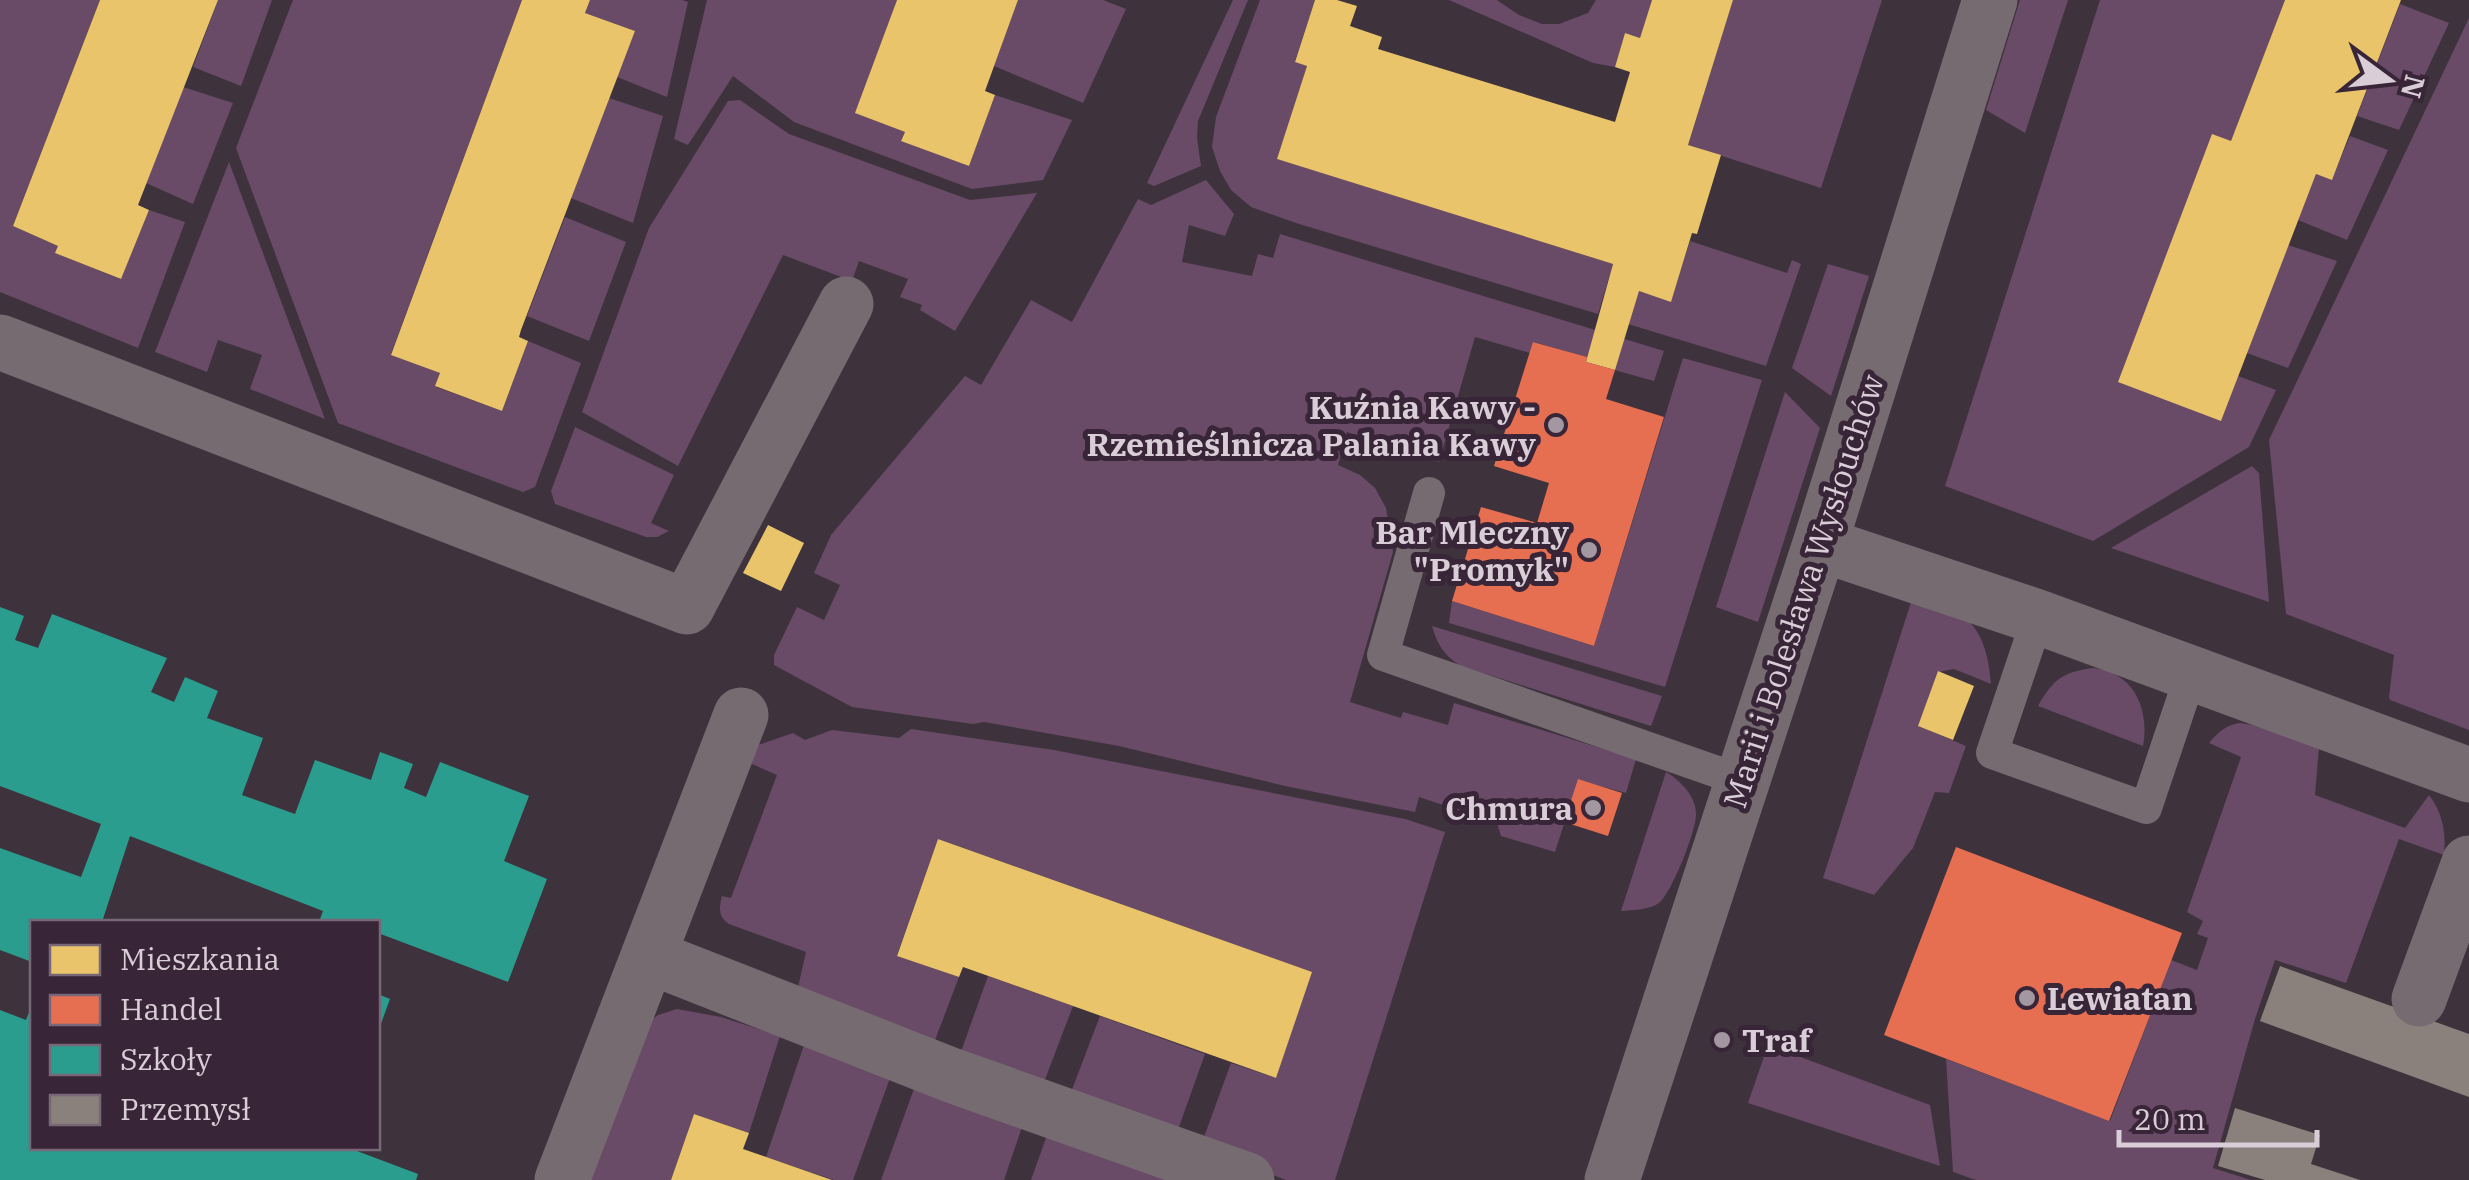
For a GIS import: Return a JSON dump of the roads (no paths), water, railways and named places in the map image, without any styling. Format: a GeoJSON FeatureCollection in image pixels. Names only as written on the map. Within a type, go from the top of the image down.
{"type":"FeatureCollection","features":[{"type":"Feature","properties":{"kind":"street","name":"Marii i Bolesława Wysłouchów"},"geometry":{"type":"LineString","coordinates":[[1612,1180],[1820,544],[1990,0]]}},
{"type":"Feature","properties":{"kind":"street"},"geometry":{"type":"LineString","coordinates":[[0,342],[687,606],[846,304]]}},
{"type":"Feature","properties":{"kind":"street"},"geometry":{"type":"LineString","coordinates":[[1820,544],[2038,617],[2469,774]]}},
{"type":"Feature","properties":{"kind":"street"},"geometry":{"type":"LineString","coordinates":[[562,1180],[740,715]]}},
{"type":"Feature","properties":{"kind":"street"},"geometry":{"type":"LineString","coordinates":[[2419,999],[2469,863]]}},
{"type":"Feature","properties":{"kind":"street"},"geometry":{"type":"LineString","coordinates":[[648,956],[951,1075],[1246,1180]]}},
{"type":"Feature","properties":{"kind":"lane"},"geometry":{"type":"LineString","coordinates":[[1429,494],[1383,655],[1743,781]]}},
{"type":"Feature","properties":{"kind":"lane"},"geometry":{"type":"LineString","coordinates":[[2038,617],[1992,753],[2146,808],[2191,674]]}},
{"type":"Feature","properties":{"kind":"place","name":"Kuźnia Kawy - Rzemieślnicza Palania Kawy"},"geometry":{"type":"Point","coordinates":[1556,425]}},
{"type":"Feature","properties":{"kind":"place","name":"Bar Mleczny \"Promyk\""},"geometry":{"type":"Point","coordinates":[1589,550]}},
{"type":"Feature","properties":{"kind":"place","name":"Chmura"},"geometry":{"type":"Point","coordinates":[1593,808]}},
{"type":"Feature","properties":{"kind":"place","name":"Lewiatan"},"geometry":{"type":"Point","coordinates":[2027,998]}},
{"type":"Feature","properties":{"kind":"place","name":"Traf"},"geometry":{"type":"Point","coordinates":[1722,1040]}}]}
